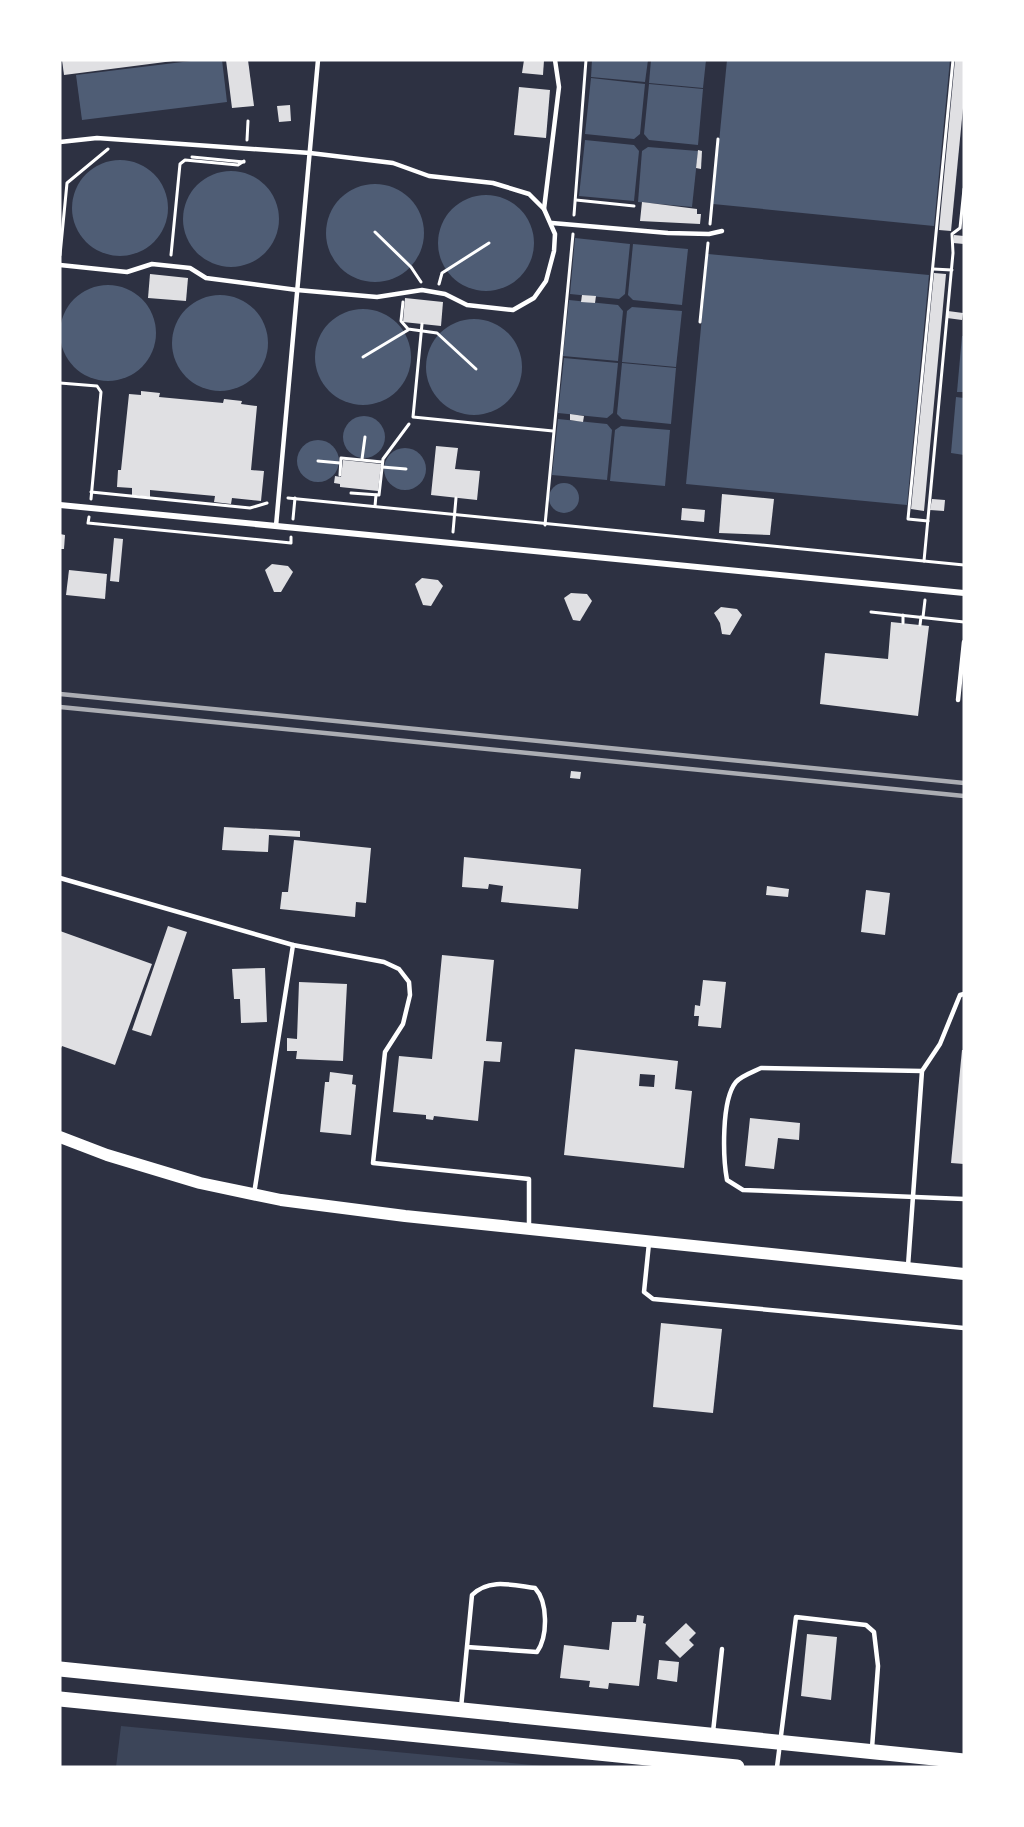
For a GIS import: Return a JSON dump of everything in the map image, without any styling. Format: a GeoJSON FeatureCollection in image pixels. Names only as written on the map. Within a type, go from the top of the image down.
{"type":"FeatureCollection","features":[{"type":"Feature","properties":{"kind":"main road"},"geometry":{"type":"LineString","coordinates":[[60,1137],[107,1155],[200,1183],[254,1194],[393,1215],[964,1274]]}},
{"type":"Feature","properties":{"kind":"main road"},"geometry":{"type":"LineString","coordinates":[[60,1669],[964,1761]]}},
{"type":"Feature","properties":{"kind":"main road"},"geometry":{"type":"LineString","coordinates":[[308,1724],[310,1695]]}},
{"type":"Feature","properties":{"kind":"main road"},"geometry":{"type":"LineString","coordinates":[[60,1698],[737,1767]]}},
{"type":"Feature","properties":{"kind":"street"},"geometry":{"type":"LineString","coordinates":[[60,505],[964,593]]}},
{"type":"Feature","properties":{"kind":"lane"},"geometry":{"type":"LineString","coordinates":[[276,526],[318,60]]}},
{"type":"Feature","properties":{"kind":"lane"},"geometry":{"type":"LineString","coordinates":[[544,209],[559,87],[555,60]]}},
{"type":"Feature","properties":{"kind":"lane"},"geometry":{"type":"LineString","coordinates":[[60,142],[97,138],[310,153],[393,163],[429,176],[493,183],[529,194],[544,209],[555,234],[549,271],[540,291],[524,306],[513,310],[467,304],[436,292],[422,290],[377,297],[297,290],[206,278],[190,268],[148,265],[127,272],[60,265]]}},
{"type":"Feature","properties":{"kind":"lane"},"geometry":{"type":"LineString","coordinates":[[552,223],[668,233],[709,234],[722,231]]}},
{"type":"Feature","properties":{"kind":"lane"},"geometry":{"type":"LineString","coordinates":[[958,700],[964,642]]}},
{"type":"Feature","properties":{"kind":"lane"},"geometry":{"type":"LineString","coordinates":[[60,878],[293,945],[384,962],[399,969],[409,982],[410,995],[403,1024],[385,1052],[373,1162],[529,1179],[529,1229]]}},
{"type":"Feature","properties":{"kind":"lane"},"geometry":{"type":"LineString","coordinates":[[254,1194],[293,945]]}},
{"type":"Feature","properties":{"kind":"lane"},"geometry":{"type":"LineString","coordinates":[[908,1269],[922,1071],[940,1044],[960,995],[964,994]]}},
{"type":"Feature","properties":{"kind":"lane"},"geometry":{"type":"LineString","coordinates":[[922,1071],[761,1068],[737,1080],[729,1095],[724,1161],[727,1180],[743,1190],[964,1199]]}},
{"type":"Feature","properties":{"kind":"lane"},"geometry":{"type":"LineString","coordinates":[[649,1242],[644,1292],[653,1299],[964,1328]]}},
{"type":"Feature","properties":{"kind":"lane"},"geometry":{"type":"LineString","coordinates":[[461,1711],[467,1647],[472,1595],[481,1586],[493,1584],[535,1588],[541,1595],[545,1605],[541,1646],[537,1652],[467,1647]]}},
{"type":"Feature","properties":{"kind":"lane"},"geometry":{"type":"LineString","coordinates":[[777,1767],[796,1617],[866,1625],[874,1632],[878,1666],[871,1752]]}},
{"type":"Feature","properties":{"kind":"lane"},"geometry":{"type":"LineString","coordinates":[[713,1736],[722,1648]]}},
{"type":"Feature","properties":{"kind":"path"},"geometry":{"type":"LineString","coordinates":[[545,525],[574,225],[586,60]]}},
{"type":"Feature","properties":{"kind":"path"},"geometry":{"type":"LineString","coordinates":[[928,521],[908,519],[953,60]]}},
{"type":"Feature","properties":{"kind":"path"},"geometry":{"type":"LineString","coordinates":[[244,162],[248,121]]}},
{"type":"Feature","properties":{"kind":"path"},"geometry":{"type":"LineString","coordinates":[[711,210],[718,139]]}},
{"type":"Feature","properties":{"kind":"path"},"geometry":{"type":"LineString","coordinates":[[60,257],[67,183],[108,149],[119,150]]}},
{"type":"Feature","properties":{"kind":"path"},"geometry":{"type":"LineString","coordinates":[[176,155],[244,162]]}},
{"type":"Feature","properties":{"kind":"path"},"geometry":{"type":"LineString","coordinates":[[170,266],[180,164],[185,160],[238,165],[244,162]]}},
{"type":"Feature","properties":{"kind":"path"},"geometry":{"type":"LineString","coordinates":[[924,561],[952,270],[952,234],[960,228],[964,189]]}},
{"type":"Feature","properties":{"kind":"path"},"geometry":{"type":"LineString","coordinates":[[576,200],[634,206]]}},
{"type":"Feature","properties":{"kind":"path"},"geometry":{"type":"LineString","coordinates":[[375,232],[411,267],[421,282],[422,290]]}},
{"type":"Feature","properties":{"kind":"path"},"geometry":{"type":"LineString","coordinates":[[436,292],[442,273],[489,243]]}},
{"type":"Feature","properties":{"kind":"path"},"geometry":{"type":"LineString","coordinates":[[700,322],[707,248]]}},
{"type":"Feature","properties":{"kind":"path"},"geometry":{"type":"LineString","coordinates":[[933,269],[952,270]]}},
{"type":"Feature","properties":{"kind":"path"},"geometry":{"type":"LineString","coordinates":[[404,291],[401,321],[407,330]]}},
{"type":"Feature","properties":{"kind":"path"},"geometry":{"type":"LineString","coordinates":[[422,324],[412,417],[553,431]]}},
{"type":"Feature","properties":{"kind":"path"},"geometry":{"type":"LineString","coordinates":[[363,357],[407,330],[438,334],[476,369]]}},
{"type":"Feature","properties":{"kind":"path"},"geometry":{"type":"LineString","coordinates":[[60,383],[97,386],[101,392],[88,523],[291,543]]}},
{"type":"Feature","properties":{"kind":"path"},"geometry":{"type":"LineString","coordinates":[[351,493],[380,495],[383,462],[409,424]]}},
{"type":"Feature","properties":{"kind":"path"},"geometry":{"type":"LineString","coordinates":[[362,459],[365,437]]}},
{"type":"Feature","properties":{"kind":"path"},"geometry":{"type":"LineString","coordinates":[[339,475],[341,458],[383,462]]}},
{"type":"Feature","properties":{"kind":"path"},"geometry":{"type":"LineString","coordinates":[[318,461],[340,463]]}},
{"type":"Feature","properties":{"kind":"path"},"geometry":{"type":"LineString","coordinates":[[383,467],[406,469]]}},
{"type":"Feature","properties":{"kind":"path"},"geometry":{"type":"LineString","coordinates":[[91,492],[250,508],[287,498],[964,565]]}},
{"type":"Feature","properties":{"kind":"path"},"geometry":{"type":"LineString","coordinates":[[375,506],[376,495]]}},
{"type":"Feature","properties":{"kind":"path"},"geometry":{"type":"LineString","coordinates":[[451,543],[456,498]]}},
{"type":"Feature","properties":{"kind":"path"},"geometry":{"type":"LineString","coordinates":[[920,625],[926,589]]}},
{"type":"Feature","properties":{"kind":"path"},"geometry":{"type":"LineString","coordinates":[[871,612],[964,621]]}},
{"type":"Feature","properties":{"kind":"path"},"geometry":{"type":"LineString","coordinates":[[903,615],[903,623]]}},
{"type":"Feature","properties":{"kind":"shaded area"},"geometry":{"type":"Polygon","coordinates":[[[199,60],[222,60],[227,102],[82,120],[76,75],[199,60]]]}},
{"type":"Feature","properties":{"kind":"shaded area"},"geometry":{"type":"Polygon","coordinates":[[[592,60],[648,60],[645,82],[591,77],[592,60]]]}},
{"type":"Feature","properties":{"kind":"shaded area"},"geometry":{"type":"Polygon","coordinates":[[[651,60],[706,60],[703,88],[649,83],[651,60]]]}},
{"type":"Feature","properties":{"kind":"shaded area"},"geometry":{"type":"Polygon","coordinates":[[[727,60],[950,60],[934,226],[713,204],[727,60]]]}},
{"type":"Feature","properties":{"kind":"shaded area"},"geometry":{"type":"Polygon","coordinates":[[[591,78],[645,84],[640,134],[634,139],[585,134],[591,78]]]}},
{"type":"Feature","properties":{"kind":"shaded area"},"geometry":{"type":"Polygon","coordinates":[[[649,84],[703,89],[698,145],[649,140],[644,134],[649,84]]]}},
{"type":"Feature","properties":{"kind":"shaded area"},"geometry":{"type":"Polygon","coordinates":[[[585,140],[634,145],[639,151],[634,201],[579,196],[585,140]]]}},
{"type":"Feature","properties":{"kind":"shaded area"},"geometry":{"type":"Polygon","coordinates":[[[648,147],[698,151],[692,207],[638,202],[642,151],[648,147]]]}},
{"type":"Feature","properties":{"kind":"shaded area"},"geometry":{"type":"Polygon","coordinates":[[[120,160],[138,163],[154,174],[165,190],[168,208],[165,226],[154,242],[138,253],[120,256],[102,253],[86,242],[75,226],[72,208],[75,190],[86,174],[102,163],[120,160]]]}},
{"type":"Feature","properties":{"kind":"shaded area"},"geometry":{"type":"Polygon","coordinates":[[[231,171],[250,174],[265,185],[276,200],[279,219],[276,238],[265,253],[250,264],[231,267],[212,264],[197,253],[186,238],[183,219],[186,200],[197,185],[212,174],[231,171]]]}},
{"type":"Feature","properties":{"kind":"shaded area"},"geometry":{"type":"Polygon","coordinates":[[[375,184],[394,188],[409,199],[420,214],[424,233],[420,252],[409,267],[394,278],[375,282],[356,278],[341,267],[330,252],[326,233],[330,214],[341,199],[356,188],[375,184]]]}},
{"type":"Feature","properties":{"kind":"shaded area"},"geometry":{"type":"Polygon","coordinates":[[[486,195],[505,198],[520,209],[531,224],[534,243],[531,262],[520,277],[505,288],[486,291],[467,288],[452,277],[441,262],[438,243],[441,224],[452,209],[467,198],[486,195]]]}},
{"type":"Feature","properties":{"kind":"shaded area"},"geometry":{"type":"Polygon","coordinates":[[[575,238],[630,244],[625,294],[619,299],[570,294],[575,238]]]}},
{"type":"Feature","properties":{"kind":"shaded area"},"geometry":{"type":"Polygon","coordinates":[[[633,244],[688,249],[682,305],[633,300],[628,295],[633,244]]]}},
{"type":"Feature","properties":{"kind":"shaded area"},"geometry":{"type":"Polygon","coordinates":[[[708,254],[929,275],[907,505],[686,484],[708,254]]]}},
{"type":"Feature","properties":{"kind":"shaded area"},"geometry":{"type":"Polygon","coordinates":[[[108,285],[126,288],[142,299],[153,315],[156,333],[153,351],[142,367],[126,378],[108,381],[90,378],[74,367],[63,351],[60,333],[63,315],[74,299],[90,288],[108,285]]]}},
{"type":"Feature","properties":{"kind":"shaded area"},"geometry":{"type":"Polygon","coordinates":[[[220,295],[238,298],[254,309],[265,325],[268,343],[265,361],[254,377],[238,388],[220,391],[202,388],[186,377],[175,361],[172,343],[175,325],[186,309],[202,298],[220,295]]]}},
{"type":"Feature","properties":{"kind":"shaded area"},"geometry":{"type":"Polygon","coordinates":[[[569,300],[618,305],[623,311],[618,361],[563,356],[569,300]]]}},
{"type":"Feature","properties":{"kind":"shaded area"},"geometry":{"type":"Polygon","coordinates":[[[632,307],[682,311],[676,367],[622,362],[627,311],[632,307]]]}},
{"type":"Feature","properties":{"kind":"shaded area"},"geometry":{"type":"Polygon","coordinates":[[[363,309],[381,312],[397,323],[408,339],[411,357],[408,375],[397,391],[381,402],[363,405],[345,402],[329,391],[318,375],[315,357],[318,339],[329,323],[345,312],[363,309]]]}},
{"type":"Feature","properties":{"kind":"shaded area"},"geometry":{"type":"Polygon","coordinates":[[[474,319],[492,322],[508,333],[519,349],[522,367],[519,385],[508,401],[492,412],[474,415],[456,412],[440,401],[429,385],[426,367],[429,349],[440,333],[456,322],[474,319]]]}},
{"type":"Feature","properties":{"kind":"shaded area"},"geometry":{"type":"Polygon","coordinates":[[[962,336],[964,336],[964,392],[957,392],[962,336]]]}},
{"type":"Feature","properties":{"kind":"shaded area"},"geometry":{"type":"Polygon","coordinates":[[[564,358],[618,363],[613,413],[607,418],[558,413],[564,358]]]}},
{"type":"Feature","properties":{"kind":"shaded area"},"geometry":{"type":"Polygon","coordinates":[[[622,363],[676,368],[671,424],[622,419],[617,414],[622,363]]]}},
{"type":"Feature","properties":{"kind":"shaded area"},"geometry":{"type":"Polygon","coordinates":[[[956,397],[964,398],[964,455],[951,453],[956,397]]]}},
{"type":"Feature","properties":{"kind":"shaded area"},"geometry":{"type":"Polygon","coordinates":[[[364,416],[379,422],[385,437],[379,452],[364,458],[349,452],[343,437],[349,422],[364,416]]]}},
{"type":"Feature","properties":{"kind":"shaded area"},"geometry":{"type":"Polygon","coordinates":[[[558,419],[607,424],[612,430],[607,480],[552,475],[558,419]]]}},
{"type":"Feature","properties":{"kind":"shaded area"},"geometry":{"type":"Polygon","coordinates":[[[621,426],[670,430],[665,486],[610,481],[615,430],[621,426]]]}},
{"type":"Feature","properties":{"kind":"shaded area"},"geometry":{"type":"Polygon","coordinates":[[[318,440],[333,446],[339,461],[333,476],[318,482],[303,476],[297,461],[303,446],[318,440]]]}},
{"type":"Feature","properties":{"kind":"shaded area"},"geometry":{"type":"Polygon","coordinates":[[[405,448],[420,454],[426,469],[420,484],[405,490],[390,484],[384,469],[390,454],[405,448]]]}},
{"type":"Feature","properties":{"kind":"shaded area"},"geometry":{"type":"Polygon","coordinates":[[[564,483],[575,487],[579,498],[575,509],[564,513],[553,509],[549,498],[553,487],[564,483]]]}},
{"type":"Feature","properties":{"kind":"shaded area"},"geometry":{"type":"Polygon","coordinates":[[[121,1726],[554,1767],[116,1767],[121,1726]]]}},
{"type":"Feature","properties":{"kind":"building"},"geometry":{"type":"Polygon","coordinates":[[[62,60],[173,60],[173,61],[64,75],[62,60]]]}},
{"type":"Feature","properties":{"kind":"building"},"geometry":{"type":"Polygon","coordinates":[[[226,60],[248,60],[254,106],[232,108],[226,60]]]}},
{"type":"Feature","properties":{"kind":"building"},"geometry":{"type":"Polygon","coordinates":[[[524,60],[544,60],[543,75],[522,73],[524,60]]]}},
{"type":"Feature","properties":{"kind":"building"},"geometry":{"type":"Polygon","coordinates":[[[955,60],[964,60],[964,98],[951,231],[939,230],[955,60]]]}},
{"type":"Feature","properties":{"kind":"building"},"geometry":{"type":"Polygon","coordinates":[[[519,87],[550,90],[546,138],[514,135],[519,87]]]}},
{"type":"Feature","properties":{"kind":"building"},"geometry":{"type":"Polygon","coordinates":[[[290,105],[291,121],[279,122],[277,106],[290,105]]]}},
{"type":"Feature","properties":{"kind":"building"},"geometry":{"type":"Polygon","coordinates":[[[698,150],[702,151],[701,169],[696,168],[698,150]]]}},
{"type":"Feature","properties":{"kind":"building"},"geometry":{"type":"Polygon","coordinates":[[[642,202],[697,209],[697,214],[701,214],[700,224],[640,221],[642,202]]]}},
{"type":"Feature","properties":{"kind":"building"},"geometry":{"type":"Polygon","coordinates":[[[954,235],[964,236],[964,244],[953,243],[954,235]]]}},
{"type":"Feature","properties":{"kind":"building"},"geometry":{"type":"Polygon","coordinates":[[[934,273],[946,274],[924,511],[911,509],[934,273]]]}},
{"type":"Feature","properties":{"kind":"building"},"geometry":{"type":"Polygon","coordinates":[[[150,274],[188,278],[186,301],[148,298],[150,274]]]}},
{"type":"Feature","properties":{"kind":"building"},"geometry":{"type":"Polygon","coordinates":[[[582,295],[596,296],[595,303],[581,302],[582,295]]]}},
{"type":"Feature","properties":{"kind":"building"},"geometry":{"type":"Polygon","coordinates":[[[405,298],[443,302],[441,326],[403,322],[405,298]]]}},
{"type":"Feature","properties":{"kind":"building"},"geometry":{"type":"Polygon","coordinates":[[[948,311],[963,313],[962,320],[947,318],[948,311]]]}},
{"type":"Feature","properties":{"kind":"building"},"geometry":{"type":"Polygon","coordinates":[[[141,391],[160,393],[159,397],[223,403],[224,399],[257,406],[251,470],[264,471],[261,501],[232,498],[231,504],[214,502],[215,496],[150,490],[150,497],[132,495],[132,488],[117,487],[129,394],[141,395],[141,391]]]}},
{"type":"Feature","properties":{"kind":"building"},"geometry":{"type":"Polygon","coordinates":[[[570,414],[584,416],[583,422],[570,420],[570,414]]]}},
{"type":"Feature","properties":{"kind":"building"},"geometry":{"type":"Polygon","coordinates":[[[436,446],[458,448],[455,469],[480,471],[477,500],[431,495],[436,446]]]}},
{"type":"Feature","properties":{"kind":"building"},"geometry":{"type":"Polygon","coordinates":[[[343,460],[381,464],[378,491],[340,487],[340,484],[334,483],[335,476],[341,477],[343,460]]]}},
{"type":"Feature","properties":{"kind":"building"},"geometry":{"type":"Polygon","coordinates":[[[722,494],[774,499],[770,535],[719,533],[722,494]]]}},
{"type":"Feature","properties":{"kind":"building"},"geometry":{"type":"Polygon","coordinates":[[[932,499],[945,500],[944,511],[930,510],[932,499]]]}},
{"type":"Feature","properties":{"kind":"building"},"geometry":{"type":"Polygon","coordinates":[[[682,508],[705,510],[704,522],[681,520],[682,508]]]}},
{"type":"Feature","properties":{"kind":"building"},"geometry":{"type":"Polygon","coordinates":[[[60,534],[65,535],[64,549],[60,549],[60,534]]]}},
{"type":"Feature","properties":{"kind":"building"},"geometry":{"type":"Polygon","coordinates":[[[114,538],[123,539],[119,582],[110,581],[114,538]]]}},
{"type":"Feature","properties":{"kind":"building"},"geometry":{"type":"Polygon","coordinates":[[[272,564],[288,566],[293,572],[281,592],[274,592],[265,570],[272,564]]]}},
{"type":"Feature","properties":{"kind":"building"},"geometry":{"type":"Polygon","coordinates":[[[69,570],[107,574],[105,599],[66,595],[69,570]]]}},
{"type":"Feature","properties":{"kind":"building"},"geometry":{"type":"Polygon","coordinates":[[[422,578],[438,580],[443,586],[431,606],[423,605],[415,584],[422,578]]]}},
{"type":"Feature","properties":{"kind":"building"},"geometry":{"type":"Polygon","coordinates":[[[571,593],[587,594],[592,601],[580,621],[573,620],[564,598],[571,593]]]}},
{"type":"Feature","properties":{"kind":"building"},"geometry":{"type":"Polygon","coordinates":[[[721,607],[737,609],[742,615],[730,635],[722,634],[720,623],[714,613],[721,607]]]}},
{"type":"Feature","properties":{"kind":"building"},"geometry":{"type":"Polygon","coordinates":[[[891,622],[929,626],[918,716],[820,704],[825,653],[888,659],[891,622]]]}},
{"type":"Feature","properties":{"kind":"building"},"geometry":{"type":"Polygon","coordinates":[[[571,771],[581,772],[580,779],[570,778],[571,771]]]}},
{"type":"Feature","properties":{"kind":"building"},"geometry":{"type":"Polygon","coordinates":[[[224,827],[300,831],[300,837],[269,835],[268,852],[222,850],[224,827]]]}},
{"type":"Feature","properties":{"kind":"building"},"geometry":{"type":"Polygon","coordinates":[[[294,840],[371,848],[366,903],[356,902],[355,917],[280,909],[282,892],[288,892],[294,840]]]}},
{"type":"Feature","properties":{"kind":"building"},"geometry":{"type":"Polygon","coordinates":[[[464,857],[581,869],[578,909],[501,902],[503,886],[489,884],[488,889],[462,887],[464,857]]]}},
{"type":"Feature","properties":{"kind":"building"},"geometry":{"type":"Polygon","coordinates":[[[767,886],[789,889],[788,897],[766,895],[767,886]]]}},
{"type":"Feature","properties":{"kind":"building"},"geometry":{"type":"Polygon","coordinates":[[[866,890],[890,893],[885,935],[861,932],[866,890]]]}},
{"type":"Feature","properties":{"kind":"building"},"geometry":{"type":"Polygon","coordinates":[[[168,926],[187,932],[151,1036],[132,1030],[168,926]]]}},
{"type":"Feature","properties":{"kind":"building"},"geometry":{"type":"Polygon","coordinates":[[[60,931],[152,964],[115,1065],[62,1046],[60,1050],[60,931]]]}},
{"type":"Feature","properties":{"kind":"building"},"geometry":{"type":"Polygon","coordinates":[[[442,955],[494,960],[486,1041],[502,1042],[500,1062],[484,1061],[478,1121],[434,1116],[433,1120],[426,1119],[426,1115],[393,1112],[399,1056],[432,1059],[442,955]]]}},
{"type":"Feature","properties":{"kind":"building"},"geometry":{"type":"Polygon","coordinates":[[[265,968],[267,1022],[241,1023],[240,999],[234,999],[232,969],[265,968]]]}},
{"type":"Feature","properties":{"kind":"building"},"geometry":{"type":"Polygon","coordinates":[[[703,980],[726,982],[721,1028],[698,1026],[699,1016],[694,1016],[695,1005],[700,1006],[703,980]]]}},
{"type":"Feature","properties":{"kind":"building"},"geometry":{"type":"Polygon","coordinates":[[[299,982],[347,984],[343,1061],[296,1059],[297,1051],[287,1051],[287,1038],[297,1039],[299,982]]]}},
{"type":"Feature","properties":{"kind":"building"},"geometry":{"type":"Polygon","coordinates":[[[575,1049],[678,1061],[675,1089],[692,1091],[684,1168],[564,1155],[575,1049]],[[640,1074],[639,1086],[654,1087],[655,1075],[640,1074]]]}},
{"type":"Feature","properties":{"kind":"building"},"geometry":{"type":"Polygon","coordinates":[[[962,1050],[964,1050],[964,1164],[951,1163],[962,1050]]]}},
{"type":"Feature","properties":{"kind":"building"},"geometry":{"type":"Polygon","coordinates":[[[330,1072],[353,1075],[352,1084],[356,1085],[351,1135],[320,1132],[325,1082],[329,1082],[330,1072]]]}},
{"type":"Feature","properties":{"kind":"building"},"geometry":{"type":"Polygon","coordinates":[[[750,1118],[800,1123],[799,1140],[778,1138],[774,1169],[745,1166],[750,1118]]]}},
{"type":"Feature","properties":{"kind":"building"},"geometry":{"type":"Polygon","coordinates":[[[661,1323],[722,1329],[713,1413],[653,1407],[661,1323]]]}},
{"type":"Feature","properties":{"kind":"building"},"geometry":{"type":"Polygon","coordinates":[[[637,1615],[644,1616],[643,1623],[646,1624],[639,1686],[609,1683],[608,1689],[589,1687],[590,1681],[560,1678],[564,1645],[609,1650],[612,1622],[636,1622],[637,1615]]]}},
{"type":"Feature","properties":{"kind":"building"},"geometry":{"type":"Polygon","coordinates":[[[686,1623],[696,1633],[689,1640],[694,1645],[680,1658],[665,1643],[686,1623]]]}},
{"type":"Feature","properties":{"kind":"building"},"geometry":{"type":"Polygon","coordinates":[[[807,1634],[837,1637],[831,1700],[801,1696],[807,1634]]]}},
{"type":"Feature","properties":{"kind":"building"},"geometry":{"type":"Polygon","coordinates":[[[659,1660],[679,1662],[677,1682],[657,1679],[659,1660]]]}},
{"type":"Feature","properties":{"kind":"railway"},"geometry":{"type":"LineString","coordinates":[[60,694],[964,783]]}},
{"type":"Feature","properties":{"kind":"railway"},"geometry":{"type":"LineString","coordinates":[[60,707],[964,796]]}}]}
